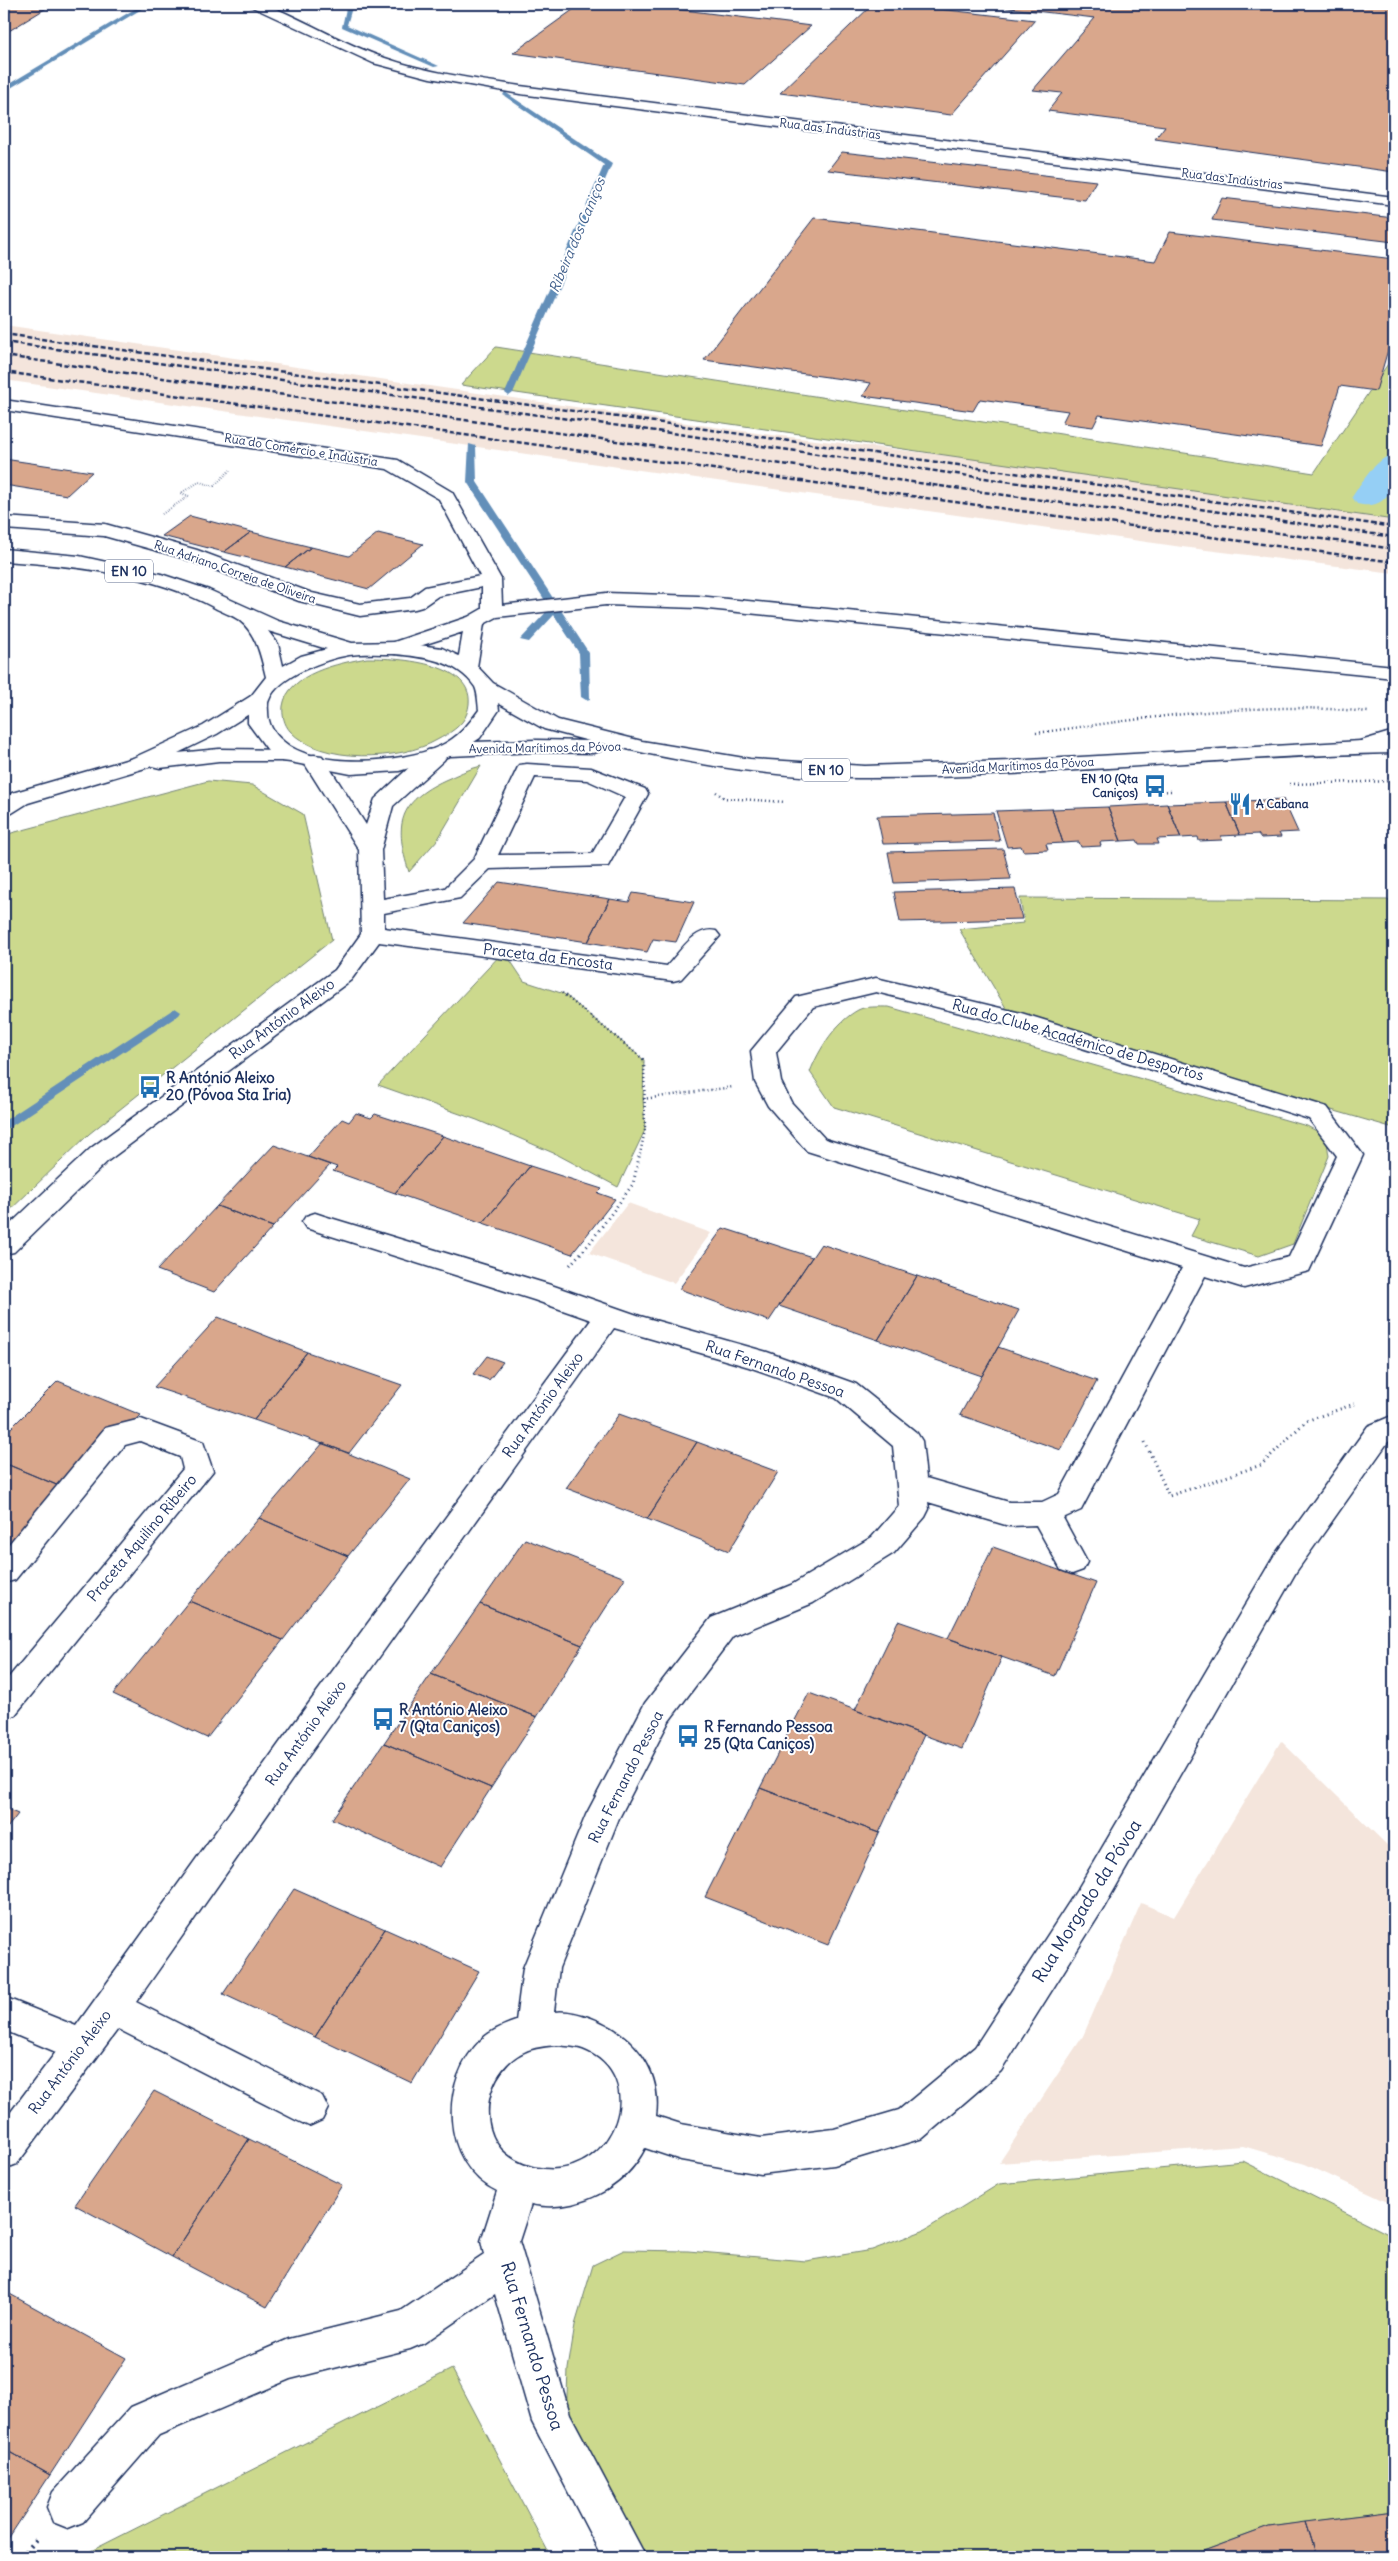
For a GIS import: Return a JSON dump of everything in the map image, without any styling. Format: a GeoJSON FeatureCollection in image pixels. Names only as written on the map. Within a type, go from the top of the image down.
{"type":"FeatureCollection","features":[{"type":"Feature","properties":{"kind":"street","name":"Rua das Indústrias"},"geometry":{"type":"LineString","coordinates":[[252,4],[278,13],[377,59],[429,76],[520,90],[1394,201]]}},
{"type":"Feature","properties":{"kind":"street"},"geometry":{"type":"LineString","coordinates":[[278,13],[294,7]]}},
{"type":"Feature","properties":{"kind":"street","name":"Rua do Comércio e Indústria"},"geometry":{"type":"LineString","coordinates":[[4,405],[392,464],[446,496],[491,579],[483,616],[467,667]]}},
{"type":"Feature","properties":{"kind":"street","name":"Rua Adriano Correia de Oliveira"},"geometry":{"type":"LineString","coordinates":[[7,522],[105,530],[190,554],[306,597],[360,610],[415,603],[432,591],[491,579]]}},
{"type":"Feature","properties":{"kind":"street","name":"EN 10"},"geometry":{"type":"LineString","coordinates":[[4,555],[76,561],[128,571],[203,594],[246,616]]}},
{"type":"Feature","properties":{"kind":"street"},"geometry":{"type":"LineString","coordinates":[[395,648],[483,616],[537,605],[606,600],[698,602],[1394,672]]}},
{"type":"Feature","properties":{"kind":"street"},"geometry":{"type":"LineString","coordinates":[[246,616],[306,637],[349,648],[395,648],[435,652],[467,667]]}},
{"type":"Feature","properties":{"kind":"street"},"geometry":{"type":"LineString","coordinates":[[246,616],[268,644],[276,678]]}},
{"type":"Feature","properties":{"kind":"street"},"geometry":{"type":"LineString","coordinates":[[4,808],[20,798],[141,763],[210,730],[258,700],[276,678],[308,660],[349,648]]}},
{"type":"Feature","properties":{"kind":"street","name":"Avenida Marítimos da Póvoa"},"geometry":{"type":"LineString","coordinates":[[467,667],[486,687],[551,725],[642,747],[750,765],[865,772],[1010,767],[1361,747],[1394,747]]}},
{"type":"Feature","properties":{"kind":"street"},"geometry":{"type":"LineString","coordinates":[[373,934],[370,850],[383,804],[442,753],[473,734],[489,710],[486,687]]}},
{"type":"Feature","properties":{"kind":"street"},"geometry":{"type":"LineString","coordinates":[[258,700],[258,723],[274,745],[290,756]]}},
{"type":"Feature","properties":{"kind":"street"},"geometry":{"type":"LineString","coordinates":[[1361,747],[1394,737]]}},
{"type":"Feature","properties":{"kind":"street","name":"Avenida Marítimos da Póvoa"},"geometry":{"type":"LineString","coordinates":[[442,753],[536,746],[642,747]]}},
{"type":"Feature","properties":{"kind":"street"},"geometry":{"type":"LineString","coordinates":[[141,763],[220,756],[290,756],[351,768],[399,765],[442,753]]}},
{"type":"Feature","properties":{"kind":"street"},"geometry":{"type":"LineString","coordinates":[[314,762],[370,850]]}},
{"type":"Feature","properties":{"kind":"street"},"geometry":{"type":"LineString","coordinates":[[372,908],[452,893],[484,862],[526,770],[591,774],[637,794],[600,861],[484,862]]}},
{"type":"Feature","properties":{"kind":"street","name":"Praceta da Encosta"},"geometry":{"type":"LineString","coordinates":[[373,934],[674,974],[708,936]]}},
{"type":"Feature","properties":{"kind":"street","name":"Rua António Aleixo"},"geometry":{"type":"LineString","coordinates":[[4,1245],[100,1154],[342,975],[373,934]]}},
{"type":"Feature","properties":{"kind":"street","name":"Rua do Clube Académico de Desportos"},"geometry":{"type":"LineString","coordinates":[[876,985],[1012,1018],[1318,1113],[1350,1155],[1298,1264],[1244,1278],[816,1146],[781,1106],[768,1082],[763,1051],[805,1002],[876,985]]}},
{"type":"Feature","properties":{"kind":"street","name":"Rua Fernando Pessoa"},"geometry":{"type":"LineString","coordinates":[[314,1222],[544,1293],[632,1324],[757,1359],[846,1391],[907,1441],[914,1509],[882,1545],[802,1594],[722,1627],[657,1712],[603,1815],[540,1968],[532,2031]]}},
{"type":"Feature","properties":{"kind":"street"},"geometry":{"type":"LineString","coordinates":[[912,1486],[1009,1514],[1045,1514],[1070,1502],[1198,1264]]}},
{"type":"Feature","properties":{"kind":"street","name":"Rua António Aleixo"},"geometry":{"type":"LineString","coordinates":[[4,2151],[112,2007],[293,1751],[609,1315]]}},
{"type":"Feature","properties":{"kind":"street","name":"Rua Morgado da Póvoa"},"geometry":{"type":"LineString","coordinates":[[636,2127],[681,2142],[761,2156],[834,2147],[910,2125],[988,2059],[1091,1898],[1286,1564],[1378,1434],[1394,1426]]}},
{"type":"Feature","properties":{"kind":"street","name":"Praceta Aquilino Ribeiro"},"geometry":{"type":"LineString","coordinates":[[4,1571],[115,1436],[141,1430],[193,1450],[198,1471],[4,1706]]}},
{"type":"Feature","properties":{"kind":"street"},"geometry":{"type":"LineString","coordinates":[[1045,1514],[1072,1562]]}},
{"type":"Feature","properties":{"kind":"street"},"geometry":{"type":"LineString","coordinates":[[112,2007],[308,2108]]}},
{"type":"Feature","properties":{"kind":"street"},"geometry":{"type":"LineString","coordinates":[[4,2013],[83,2046]]}},
{"type":"Feature","properties":{"kind":"street"},"geometry":{"type":"LineString","coordinates":[[557,2028],[582,2031],[604,2042],[622,2058],[635,2079],[640,2103],[636,2127],[624,2152],[602,2172],[577,2185],[547,2189],[519,2183],[496,2170],[479,2151],[469,2128],[469,2103],[475,2079],[490,2058],[508,2041],[532,2031],[557,2028]]}},
{"type":"Feature","properties":{"kind":"street","name":"Rua Fernando Pessoa"},"geometry":{"type":"LineString","coordinates":[[519,2183],[500,2241],[506,2263],[552,2422],[625,2557]]}},
{"type":"Feature","properties":{"kind":"street"},"geometry":{"type":"LineString","coordinates":[[68,2507],[145,2421],[289,2359],[410,2329],[506,2263]]}},
{"type":"Feature","properties":{"kind":"path"},"geometry":{"type":"LineString","coordinates":[[125,536],[189,496],[181,493],[199,482],[214,486],[235,465]]}},
{"type":"Feature","properties":{"kind":"path"},"geometry":{"type":"LineString","coordinates":[[1029,734],[1242,706],[1334,707],[1377,714]]}},
{"type":"Feature","properties":{"kind":"path"},"geometry":{"type":"LineString","coordinates":[[544,1293],[589,1244],[633,1184],[645,1130],[642,1099],[644,1060],[564,994],[556,991]]}},
{"type":"Feature","properties":{"kind":"path"},"geometry":{"type":"LineString","coordinates":[[642,1099],[768,1082]]}},
{"type":"Feature","properties":{"kind":"path"},"geometry":{"type":"LineString","coordinates":[[1120,1410],[1138,1427],[1169,1496],[1261,1465],[1306,1422],[1362,1401]]}},
{"type":"Feature","properties":{"kind":"shaded area"},"geometry":{"type":"Polygon","coordinates":[[[4,325],[764,434],[1029,465],[1394,520],[1394,573],[1182,547],[4,380],[4,325]]]}},
{"type":"Feature","properties":{"kind":"shaded area"},"geometry":{"type":"Polygon","coordinates":[[[628,1203],[711,1233],[674,1283],[589,1253],[628,1203]]]}},
{"type":"Feature","properties":{"kind":"shaded area"},"geometry":{"type":"Polygon","coordinates":[[[1281,1741],[1394,1852],[1394,2205],[1305,2164],[1243,2146],[999,2163],[1083,2036],[1141,1903],[1174,1917],[1281,1741]]]}},
{"type":"Feature","properties":{"kind":"green space"},"geometry":{"type":"Polygon","coordinates":[[[496,347],[1314,473],[1394,355],[1394,520],[461,385],[496,347]]]}},
{"type":"Feature","properties":{"kind":"green space"},"geometry":{"type":"Polygon","coordinates":[[[367,658],[398,659],[416,662],[435,666],[451,673],[463,683],[469,696],[465,718],[455,729],[422,747],[383,755],[361,756],[340,754],[303,742],[290,731],[284,719],[283,706],[287,695],[294,685],[317,671],[367,658]]]}},
{"type":"Feature","properties":{"kind":"green space"},"geometry":{"type":"Polygon","coordinates":[[[481,766],[438,839],[409,872],[404,855],[401,828],[409,806],[429,788],[481,766]]]}},
{"type":"Feature","properties":{"kind":"green space"},"geometry":{"type":"Polygon","coordinates":[[[208,781],[252,785],[303,814],[332,940],[89,1134],[4,1216],[4,835],[208,781]]]}},
{"type":"Feature","properties":{"kind":"green space"},"geometry":{"type":"Polygon","coordinates":[[[1020,898],[1394,900],[1394,1128],[1012,1018],[959,929],[1024,923],[1020,898]]]}},
{"type":"Feature","properties":{"kind":"green space"},"geometry":{"type":"Polygon","coordinates":[[[504,951],[524,981],[564,994],[644,1060],[643,1099],[645,1130],[618,1187],[558,1155],[477,1120],[378,1085],[504,951]]]}},
{"type":"Feature","properties":{"kind":"green space"},"geometry":{"type":"Polygon","coordinates":[[[889,1007],[1307,1126],[1326,1136],[1329,1156],[1293,1244],[1259,1256],[1191,1236],[1200,1219],[834,1107],[810,1072],[818,1054],[829,1037],[850,1015],[865,1008],[889,1007]]]}},
{"type":"Feature","properties":{"kind":"green space"},"geometry":{"type":"Polygon","coordinates":[[[1243,2161],[1394,2237],[1394,2511],[1269,2527],[1187,2557],[642,2557],[566,2421],[568,2369],[575,2325],[593,2265],[624,2250],[688,2251],[806,2261],[872,2250],[925,2230],[999,2184],[1243,2161]]]}},
{"type":"Feature","properties":{"kind":"green space"},"geometry":{"type":"Polygon","coordinates":[[[452,2369],[551,2557],[79,2557],[452,2369]]]}},
{"type":"Feature","properties":{"kind":"building"},"geometry":{"type":"Polygon","coordinates":[[[4,4],[53,4],[4,34],[4,4]]]}},
{"type":"Feature","properties":{"kind":"building"},"geometry":{"type":"Polygon","coordinates":[[[581,4],[636,4],[811,26],[745,85],[513,53],[581,4]]]}},
{"type":"Feature","properties":{"kind":"building"},"geometry":{"type":"Polygon","coordinates":[[[873,4],[895,4],[1035,20],[951,115],[780,93],[873,4]]]}},
{"type":"Feature","properties":{"kind":"building"},"geometry":{"type":"Polygon","coordinates":[[[975,4],[1394,4],[1394,172],[1155,139],[1165,126],[1048,111],[1062,93],[1033,90],[1095,18],[975,4]]]}},
{"type":"Feature","properties":{"kind":"building"},"geometry":{"type":"Polygon","coordinates":[[[842,152],[1096,181],[1085,200],[828,170],[842,152]]]}},
{"type":"Feature","properties":{"kind":"building"},"geometry":{"type":"Polygon","coordinates":[[[1222,198],[1394,218],[1394,242],[1212,220],[1222,198]]]}},
{"type":"Feature","properties":{"kind":"building"},"geometry":{"type":"Polygon","coordinates":[[[814,218],[1155,261],[1170,232],[1394,259],[1394,329],[1376,391],[1340,386],[1321,446],[1099,415],[1093,427],[1062,423],[1068,411],[980,399],[973,411],[863,396],[871,383],[704,360],[814,218]]]}},
{"type":"Feature","properties":{"kind":"building"},"geometry":{"type":"Polygon","coordinates":[[[4,459],[92,472],[67,495],[4,485],[4,459]]]}},
{"type":"Feature","properties":{"kind":"building"},"geometry":{"type":"Polygon","coordinates":[[[190,516],[251,532],[224,552],[162,536],[190,516]]]}},
{"type":"Feature","properties":{"kind":"building"},"geometry":{"type":"Polygon","coordinates":[[[251,532],[311,547],[285,567],[224,552],[251,532]]]}},
{"type":"Feature","properties":{"kind":"building"},"geometry":{"type":"Polygon","coordinates":[[[378,533],[423,544],[369,589],[285,567],[311,547],[349,556],[378,533]]]}},
{"type":"Feature","properties":{"kind":"building"},"geometry":{"type":"Polygon","coordinates":[[[1283,799],[1298,832],[1279,833],[1281,837],[1261,838],[1258,834],[1240,835],[1226,802],[1283,799]]]}},
{"type":"Feature","properties":{"kind":"building"},"geometry":{"type":"Polygon","coordinates":[[[1226,802],[1240,835],[1221,836],[1222,840],[1199,841],[1198,837],[1181,838],[1167,804],[1226,802]]]}},
{"type":"Feature","properties":{"kind":"building"},"geometry":{"type":"Polygon","coordinates":[[[1167,804],[1181,838],[1157,839],[1159,844],[1139,844],[1137,840],[1121,841],[1108,807],[1167,804]]]}},
{"type":"Feature","properties":{"kind":"building"},"geometry":{"type":"Polygon","coordinates":[[[1108,807],[1121,841],[1100,842],[1101,846],[1081,847],[1079,842],[1063,843],[1052,809],[1108,807]]]}},
{"type":"Feature","properties":{"kind":"building"},"geometry":{"type":"Polygon","coordinates":[[[1052,809],[1063,843],[1046,844],[1048,850],[1023,851],[1021,846],[1007,847],[996,811],[1052,809]]]}},
{"type":"Feature","properties":{"kind":"building"},"geometry":{"type":"Polygon","coordinates":[[[993,813],[1000,841],[883,844],[877,816],[993,813]]]}},
{"type":"Feature","properties":{"kind":"building"},"geometry":{"type":"Polygon","coordinates":[[[1003,849],[1011,879],[894,883],[888,852],[1003,849]]]}},
{"type":"Feature","properties":{"kind":"building"},"geometry":{"type":"Polygon","coordinates":[[[499,882],[610,899],[588,942],[463,923],[499,882]]]}},
{"type":"Feature","properties":{"kind":"building"},"geometry":{"type":"Polygon","coordinates":[[[1015,889],[1022,919],[900,922],[894,892],[1015,889]]]}},
{"type":"Feature","properties":{"kind":"building"},"geometry":{"type":"Polygon","coordinates":[[[633,893],[694,902],[676,942],[653,939],[647,952],[588,942],[610,899],[629,902],[633,893]]]}},
{"type":"Feature","properties":{"kind":"building"},"geometry":{"type":"Polygon","coordinates":[[[356,1113],[371,1118],[375,1114],[443,1136],[395,1193],[333,1171],[337,1167],[308,1157],[342,1119],[349,1122],[356,1113]]]}},
{"type":"Feature","properties":{"kind":"building"},"geometry":{"type":"Polygon","coordinates":[[[443,1136],[530,1166],[483,1223],[395,1193],[443,1136]]]}},
{"type":"Feature","properties":{"kind":"building"},"geometry":{"type":"Polygon","coordinates":[[[274,1145],[330,1165],[273,1227],[217,1206],[274,1145]]]}},
{"type":"Feature","properties":{"kind":"building"},"geometry":{"type":"Polygon","coordinates":[[[530,1166],[602,1189],[598,1193],[615,1199],[572,1254],[483,1223],[530,1166]]]}},
{"type":"Feature","properties":{"kind":"building"},"geometry":{"type":"Polygon","coordinates":[[[217,1206],[273,1227],[214,1292],[157,1270],[217,1206]]]}},
{"type":"Feature","properties":{"kind":"building"},"geometry":{"type":"Polygon","coordinates":[[[723,1228],[812,1257],[769,1321],[679,1289],[723,1228]]]}},
{"type":"Feature","properties":{"kind":"building"},"geometry":{"type":"Polygon","coordinates":[[[821,1244],[917,1276],[878,1340],[779,1306],[821,1244]]]}},
{"type":"Feature","properties":{"kind":"building"},"geometry":{"type":"Polygon","coordinates":[[[917,1276],[1019,1310],[982,1376],[878,1340],[917,1276]]]}},
{"type":"Feature","properties":{"kind":"building"},"geometry":{"type":"Polygon","coordinates":[[[218,1317],[307,1352],[254,1420],[154,1387],[218,1317]]]}},
{"type":"Feature","properties":{"kind":"building"},"geometry":{"type":"Polygon","coordinates":[[[998,1347],[1097,1381],[1061,1450],[960,1415],[998,1347]]]}},
{"type":"Feature","properties":{"kind":"building"},"geometry":{"type":"Polygon","coordinates":[[[307,1352],[402,1385],[349,1453],[254,1420],[307,1352]]]}},
{"type":"Feature","properties":{"kind":"building"},"geometry":{"type":"Polygon","coordinates":[[[487,1356],[503,1362],[489,1380],[473,1374],[487,1356]]]}},
{"type":"Feature","properties":{"kind":"building"},"geometry":{"type":"Polygon","coordinates":[[[58,1381],[141,1415],[71,1491],[4,1463],[4,1435],[58,1381]]]}},
{"type":"Feature","properties":{"kind":"building"},"geometry":{"type":"Polygon","coordinates":[[[619,1414],[697,1442],[647,1519],[566,1488],[619,1414]]]}},
{"type":"Feature","properties":{"kind":"building"},"geometry":{"type":"Polygon","coordinates":[[[697,1442],[778,1472],[729,1551],[647,1519],[697,1442]]]}},
{"type":"Feature","properties":{"kind":"building"},"geometry":{"type":"Polygon","coordinates":[[[323,1443],[410,1479],[348,1556],[259,1518],[323,1443]]]}},
{"type":"Feature","properties":{"kind":"building"},"geometry":{"type":"Polygon","coordinates":[[[4,1463],[71,1491],[4,1567],[4,1463]]]}},
{"type":"Feature","properties":{"kind":"building"},"geometry":{"type":"Polygon","coordinates":[[[259,1518],[348,1556],[283,1640],[189,1601],[259,1518]]]}},
{"type":"Feature","properties":{"kind":"building"},"geometry":{"type":"Polygon","coordinates":[[[525,1539],[625,1578],[582,1645],[480,1604],[525,1539]]]}},
{"type":"Feature","properties":{"kind":"building"},"geometry":{"type":"Polygon","coordinates":[[[993,1547],[1096,1583],[1055,1676],[948,1638],[993,1547]]]}},
{"type":"Feature","properties":{"kind":"building"},"geometry":{"type":"Polygon","coordinates":[[[189,1601],[283,1640],[207,1738],[113,1694],[189,1601]]]}},
{"type":"Feature","properties":{"kind":"building"},"geometry":{"type":"Polygon","coordinates":[[[480,1604],[582,1645],[537,1717],[431,1674],[480,1604]]]}},
{"type":"Feature","properties":{"kind":"building"},"geometry":{"type":"Polygon","coordinates":[[[898,1621],[1002,1657],[962,1749],[855,1710],[898,1621]]]}},
{"type":"Feature","properties":{"kind":"building"},"geometry":{"type":"Polygon","coordinates":[[[431,1674],[537,1717],[491,1788],[384,1743],[431,1674]]]}},
{"type":"Feature","properties":{"kind":"building"},"geometry":{"type":"Polygon","coordinates":[[[809,1693],[924,1735],[879,1833],[760,1788],[809,1693]]]}},
{"type":"Feature","properties":{"kind":"building"},"geometry":{"type":"Polygon","coordinates":[[[384,1743],[491,1788],[440,1867],[332,1819],[384,1743]]]}},
{"type":"Feature","properties":{"kind":"building"},"geometry":{"type":"Polygon","coordinates":[[[760,1788],[879,1833],[828,1945],[705,1897],[760,1788]]]}},
{"type":"Feature","properties":{"kind":"building"},"geometry":{"type":"Polygon","coordinates":[[[4,1808],[18,1814],[4,1832],[4,1808]]]}},
{"type":"Feature","properties":{"kind":"building"},"geometry":{"type":"Polygon","coordinates":[[[294,1889],[385,1929],[315,2037],[223,1994],[294,1889]]]}},
{"type":"Feature","properties":{"kind":"building"},"geometry":{"type":"Polygon","coordinates":[[[385,1929],[479,1971],[412,2083],[315,2037],[385,1929]]]}},
{"type":"Feature","properties":{"kind":"building"},"geometry":{"type":"Polygon","coordinates":[[[154,2091],[249,2139],[172,2257],[75,2205],[154,2091]]]}},
{"type":"Feature","properties":{"kind":"building"},"geometry":{"type":"Polygon","coordinates":[[[249,2139],[342,2185],[267,2307],[172,2257],[249,2139]]]}},
{"type":"Feature","properties":{"kind":"building"},"geometry":{"type":"Polygon","coordinates":[[[8,2293],[126,2358],[50,2475],[4,2449],[4,2299],[8,2293]]]}},
{"type":"Feature","properties":{"kind":"building"},"geometry":{"type":"Polygon","coordinates":[[[4,2449],[50,2475],[4,2545],[4,2449]]]}},
{"type":"Feature","properties":{"kind":"building"},"geometry":{"type":"Polygon","coordinates":[[[1394,2511],[1394,2557],[1316,2557],[1305,2522],[1394,2511]]]}},
{"type":"Feature","properties":{"kind":"building"},"geometry":{"type":"Polygon","coordinates":[[[1305,2522],[1316,2557],[1187,2557],[1269,2527],[1305,2522]]]}},
{"type":"Feature","properties":{"kind":"waterway"},"geometry":{"type":"LineString","coordinates":[[4,90],[147,4]]}},
{"type":"Feature","properties":{"kind":"waterway","name":"Ribeira dos Caniços"},"geometry":{"type":"LineString","coordinates":[[350,4],[344,26],[436,66]]}},
{"type":"Feature","properties":{"kind":"waterway","name":"Ribeira dos Caniços"},"geometry":{"type":"LineString","coordinates":[[505,94],[608,164],[509,393]]}},
{"type":"Feature","properties":{"kind":"waterway","name":"Ribeira dos Caniços"},"geometry":{"type":"LineString","coordinates":[[472,446],[472,482],[555,608]]}},
{"type":"Feature","properties":{"kind":"waterway"},"geometry":{"type":"LineString","coordinates":[[1368,497],[1394,463]]}},
{"type":"Feature","properties":{"kind":"waterway"},"geometry":{"type":"LineString","coordinates":[[525,640],[555,608]]}},
{"type":"Feature","properties":{"kind":"waterway","name":"Ribeira dos Caniços"},"geometry":{"type":"LineString","coordinates":[[555,608],[584,653],[586,697]]}},
{"type":"Feature","properties":{"kind":"waterway"},"geometry":{"type":"LineString","coordinates":[[4,1127],[175,1012]]}},
{"type":"Feature","properties":{"kind":"railway"},"geometry":{"type":"LineString","coordinates":[[4,334],[677,425],[1394,527]]}},
{"type":"Feature","properties":{"kind":"railway"},"geometry":{"type":"LineString","coordinates":[[4,342],[671,433],[1394,537]]}},
{"type":"Feature","properties":{"kind":"railway"},"geometry":{"type":"LineString","coordinates":[[4,356],[1394,549]]}},
{"type":"Feature","properties":{"kind":"railway"},"geometry":{"type":"LineString","coordinates":[[4,372],[1394,562]]}},
{"type":"Feature","properties":{"kind":"place","name":"EN 10 (Qta Caniços)"},"geometry":{"type":"Point","coordinates":[1155,786]}},
{"type":"Feature","properties":{"kind":"place","name":"A Cabana"},"geometry":{"type":"Point","coordinates":[1240,804]}},
{"type":"Feature","properties":{"kind":"place","name":"R António Aleixo 20 (Póvoa Sta Iria)"},"geometry":{"type":"Point","coordinates":[150,1087]}},
{"type":"Feature","properties":{"kind":"place","name":"R António Aleixo 7 (Qta Caniços)"},"geometry":{"type":"Point","coordinates":[383,1719]}},
{"type":"Feature","properties":{"kind":"place","name":"R Fernando Pessoa 25 (Qta Caniços)"},"geometry":{"type":"Point","coordinates":[688,1736]}}]}
